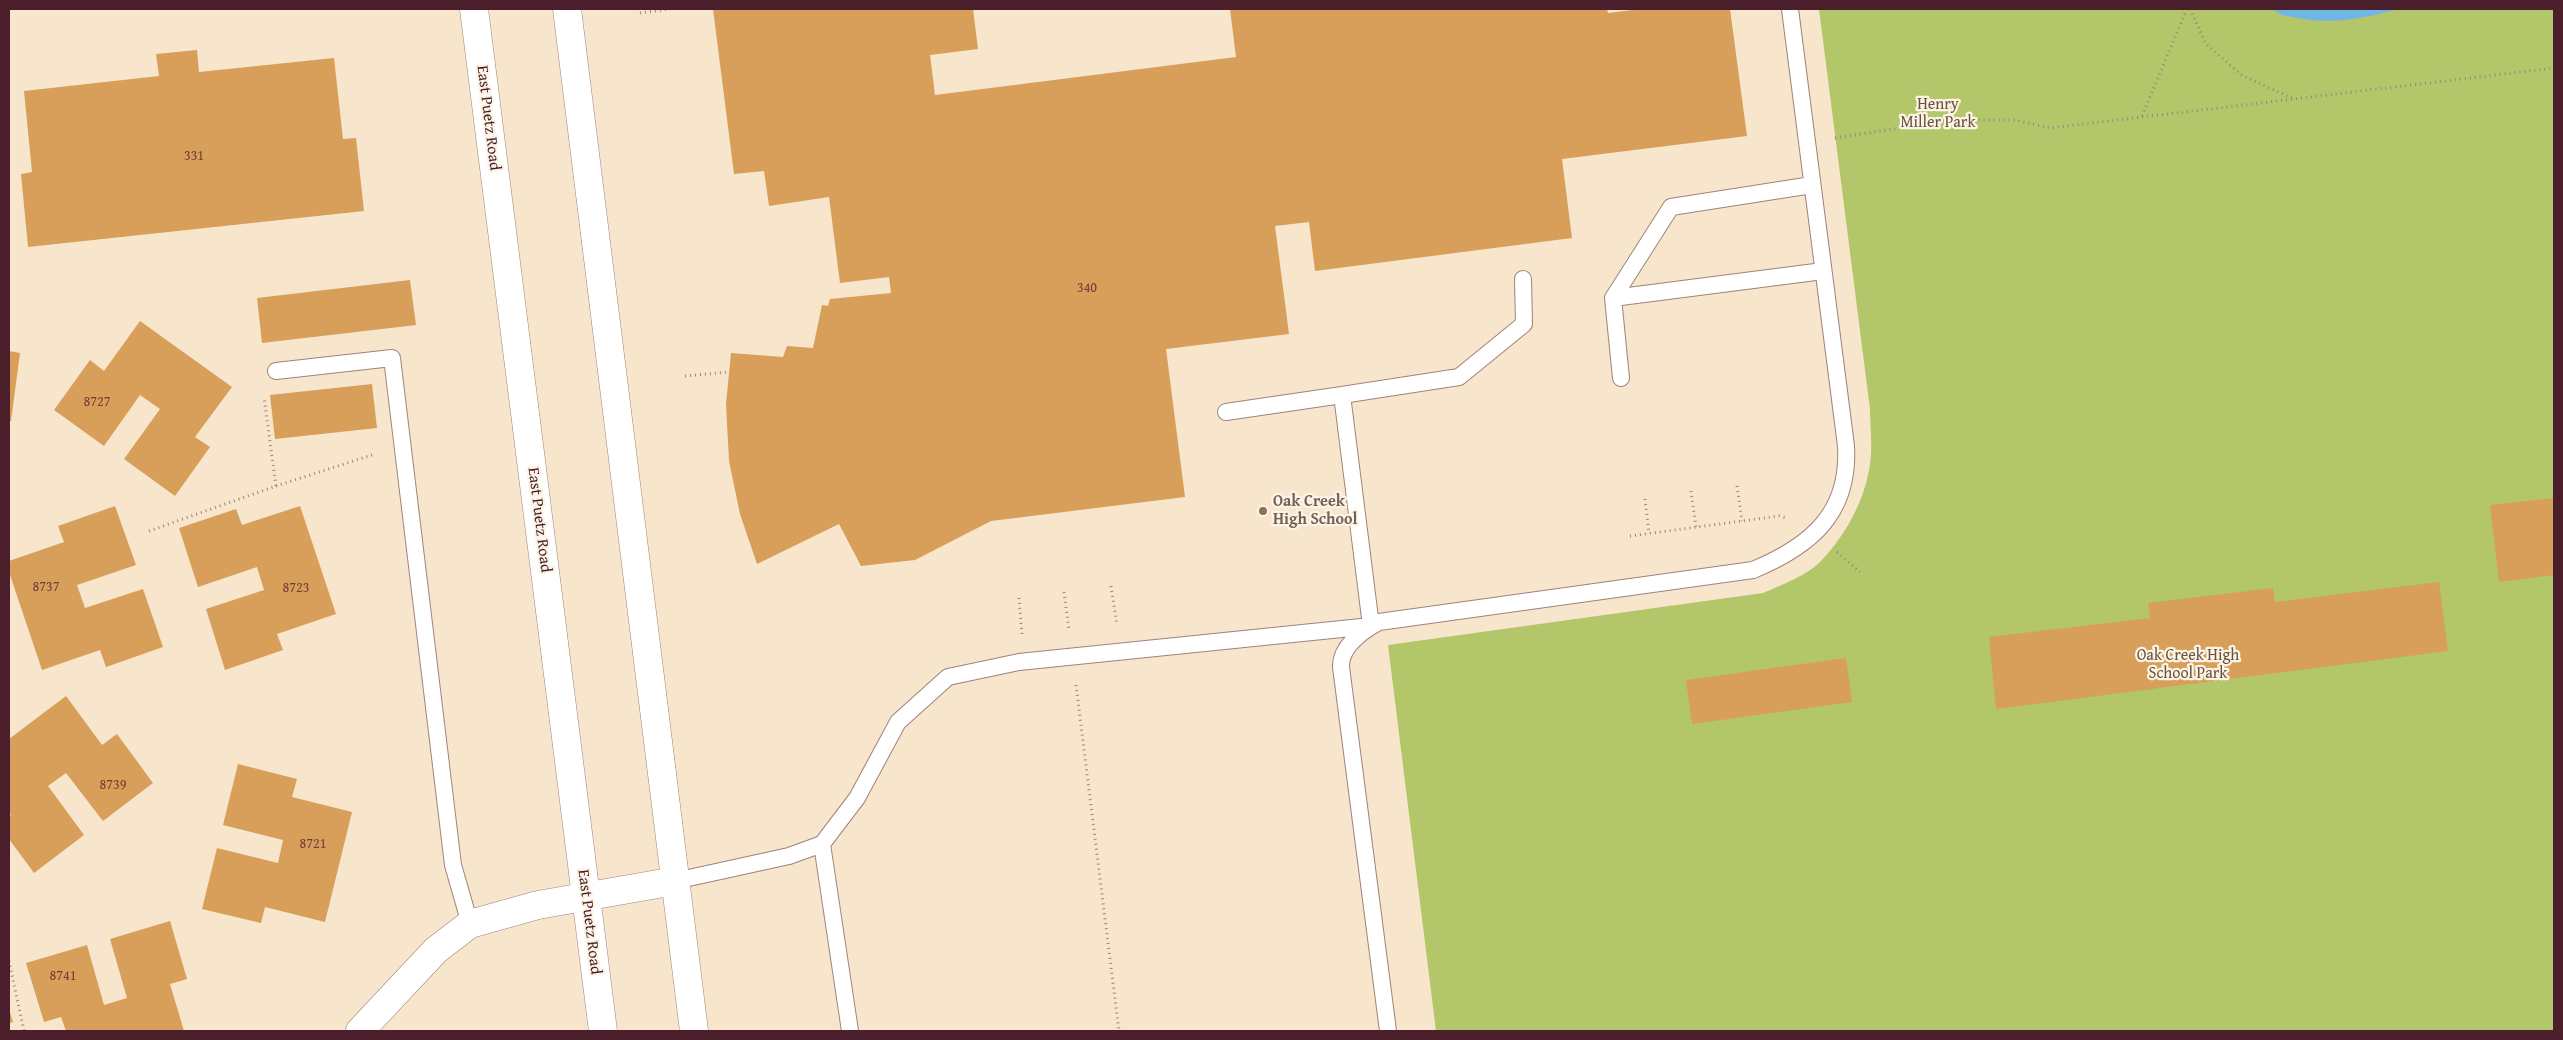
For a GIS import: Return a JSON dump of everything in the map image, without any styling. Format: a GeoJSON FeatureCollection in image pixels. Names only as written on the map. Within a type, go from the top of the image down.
{"type":"FeatureCollection","features":[{"type":"Feature","properties":{"kind":"street","name":"East Puetz Road"},"geometry":{"type":"LineString","coordinates":[[474,9],[603,1031]]}},
{"type":"Feature","properties":{"kind":"street"},"geometry":{"type":"LineString","coordinates":[[567,9],[694,1031]]}},
{"type":"Feature","properties":{"kind":"street"},"geometry":{"type":"LineString","coordinates":[[360,1031],[436,950],[470,924],[501,914],[586,896],[675,881]]}},
{"type":"Feature","properties":{"kind":"lane"},"geometry":{"type":"LineString","coordinates":[[1388,1031],[1340,657],[1348,646],[1371,626],[1379,622],[1753,570],[1801,547],[1822,526],[1838,498],[1847,475],[1846,446],[1790,9]]}},
{"type":"Feature","properties":{"kind":"lane"},"geometry":{"type":"LineString","coordinates":[[1621,378],[1613,298],[1670,207],[1812,185]]}},
{"type":"Feature","properties":{"kind":"lane"},"geometry":{"type":"LineString","coordinates":[[1613,298],[1823,271]]}},
{"type":"Feature","properties":{"kind":"lane"},"geometry":{"type":"LineString","coordinates":[[1226,412],[1459,376],[1524,324],[1524,279]]}},
{"type":"Feature","properties":{"kind":"lane"},"geometry":{"type":"LineString","coordinates":[[276,370],[392,358],[453,865],[470,924]]}},
{"type":"Feature","properties":{"kind":"lane"},"geometry":{"type":"LineString","coordinates":[[1342,395],[1371,626]]}},
{"type":"Feature","properties":{"kind":"lane"},"geometry":{"type":"LineString","coordinates":[[675,881],[772,861],[822,844],[857,798],[898,722],[948,677],[1019,662],[1371,626]]}},
{"type":"Feature","properties":{"kind":"lane"},"geometry":{"type":"LineString","coordinates":[[822,844],[850,1031]]}},
{"type":"Feature","properties":{"kind":"path"},"geometry":{"type":"LineString","coordinates":[[640,13],[670,9]]}},
{"type":"Feature","properties":{"kind":"path"},"geometry":{"type":"LineString","coordinates":[[2142,117],[2189,9]]}},
{"type":"Feature","properties":{"kind":"path"},"geometry":{"type":"LineString","coordinates":[[2189,9],[2206,44],[2243,76],[2293,99]]}},
{"type":"Feature","properties":{"kind":"path"},"geometry":{"type":"LineString","coordinates":[[1807,144],[1952,120],[2015,120],[2050,128],[2554,68]]}},
{"type":"Feature","properties":{"kind":"path"},"geometry":{"type":"LineString","coordinates":[[276,370],[261,371],[276,486]]}},
{"type":"Feature","properties":{"kind":"path"},"geometry":{"type":"LineString","coordinates":[[685,376],[729,372]]}},
{"type":"Feature","properties":{"kind":"path"},"geometry":{"type":"LineString","coordinates":[[149,531],[276,486],[402,445]]}},
{"type":"Feature","properties":{"kind":"path"},"geometry":{"type":"LineString","coordinates":[[1737,486],[1742,521]]}},
{"type":"Feature","properties":{"kind":"path"},"geometry":{"type":"LineString","coordinates":[[1691,491],[1696,527]]}},
{"type":"Feature","properties":{"kind":"path"},"geometry":{"type":"LineString","coordinates":[[1645,498],[1649,533]]}},
{"type":"Feature","properties":{"kind":"path"},"geometry":{"type":"LineString","coordinates":[[1630,536],[1779,516],[1793,519]]}},
{"type":"Feature","properties":{"kind":"path"},"geometry":{"type":"LineString","coordinates":[[1837,552],[1860,572]]}},
{"type":"Feature","properties":{"kind":"path"},"geometry":{"type":"LineString","coordinates":[[1111,586],[1120,652]]}},
{"type":"Feature","properties":{"kind":"path"},"geometry":{"type":"LineString","coordinates":[[1064,592],[1069,630]]}},
{"type":"Feature","properties":{"kind":"path"},"geometry":{"type":"LineString","coordinates":[[1019,598],[1022,634],[1019,662]]}},
{"type":"Feature","properties":{"kind":"path"},"geometry":{"type":"LineString","coordinates":[[1075,681],[1119,1031]]}},
{"type":"Feature","properties":{"kind":"path"},"geometry":{"type":"LineString","coordinates":[[9,961],[24,1031]]}},
{"type":"Feature","properties":{"kind":"green space","name":"Oak Creek High School Park"},"geometry":{"type":"Polygon","coordinates":[[[1819,9],[2554,9],[2554,1031],[1436,1031],[1388,645],[1763,593],[1802,575],[1822,560],[1841,537],[1861,498],[1866,484],[1871,455],[1870,409],[1819,9]]]}},
{"type":"Feature","properties":{"kind":"water"},"geometry":{"type":"Polygon","coordinates":[[[2273,9],[2399,9],[2349,20],[2324,21],[2288,16],[2278,13],[2273,9]]]}},
{"type":"Feature","properties":{"kind":"building"},"geometry":{"type":"Polygon","coordinates":[[[713,9],[973,9],[978,49],[930,55],[935,95],[1236,57],[1230,9],[1607,9],[1608,13],[1641,9],[1730,9],[1747,136],[1562,159],[1572,238],[1315,271],[1309,222],[1275,226],[1289,334],[1166,349],[1185,497],[991,521],[915,560],[861,566],[839,524],[757,564],[740,514],[729,461],[726,404],[731,353],[783,357],[787,346],[813,348],[822,305],[828,306],[830,299],[891,293],[889,277],[840,283],[829,197],[769,206],[764,171],[734,174],[713,9]]]}},
{"type":"Feature","properties":{"kind":"building"},"geometry":{"type":"Polygon","coordinates":[[[197,50],[199,72],[334,58],[343,139],[356,138],[364,211],[28,247],[21,174],[32,172],[24,91],[159,76],[156,54],[197,50]]]}},
{"type":"Feature","properties":{"kind":"building"},"geometry":{"type":"Polygon","coordinates":[[[410,280],[416,325],[262,343],[257,298],[410,280]]]}},
{"type":"Feature","properties":{"kind":"building"},"geometry":{"type":"Polygon","coordinates":[[[140,321],[232,387],[195,437],[210,447],[175,496],[124,459],[160,409],[140,395],[104,446],[54,410],[90,360],[104,371],[140,321]]]}},
{"type":"Feature","properties":{"kind":"building"},"geometry":{"type":"Polygon","coordinates":[[[9,351],[20,353],[11,421],[9,421],[9,351]]]}},
{"type":"Feature","properties":{"kind":"building"},"geometry":{"type":"Polygon","coordinates":[[[372,384],[377,428],[275,439],[270,395],[372,384]]]}},
{"type":"Feature","properties":{"kind":"building"},"geometry":{"type":"Polygon","coordinates":[[[2554,498],[2554,575],[2499,582],[2490,505],[2554,498]]]}},
{"type":"Feature","properties":{"kind":"building"},"geometry":{"type":"Polygon","coordinates":[[[115,506],[136,565],[77,585],[85,608],[143,589],[163,647],[106,667],[100,650],[42,670],[9,572],[9,561],[64,542],[58,526],[115,506]]]}},
{"type":"Feature","properties":{"kind":"building"},"geometry":{"type":"Polygon","coordinates":[[[300,506],[336,614],[277,634],[283,650],[225,670],[206,609],[264,590],[257,567],[198,587],[179,528],[236,509],[242,525],[300,506]]]}},
{"type":"Feature","properties":{"kind":"building"},"geometry":{"type":"Polygon","coordinates":[[[2439,582],[2448,651],[1996,709],[1989,637],[2150,618],[2148,603],[2273,588],[2275,602],[2439,582]]]}},
{"type":"Feature","properties":{"kind":"building"},"geometry":{"type":"Polygon","coordinates":[[[1846,658],[1852,702],[1692,724],[1686,680],[1846,658]]]}},
{"type":"Feature","properties":{"kind":"building"},"geometry":{"type":"Polygon","coordinates":[[[66,696],[102,745],[117,734],[153,783],[103,821],[66,773],[48,786],[84,835],[34,873],[9,839],[9,817],[11,815],[9,811],[9,739],[66,696]]]}},
{"type":"Feature","properties":{"kind":"building"},"geometry":{"type":"Polygon","coordinates":[[[238,764],[297,779],[292,797],[352,812],[325,922],[265,907],[261,923],[202,909],[217,848],[278,863],[283,840],[223,825],[238,764]]]}},
{"type":"Feature","properties":{"kind":"building"},"geometry":{"type":"Polygon","coordinates":[[[170,921],[187,979],[170,984],[184,1031],[66,1031],[61,1017],[44,1022],[26,963],[87,945],[104,1005],[127,998],[110,939],[170,921]]]}},
{"type":"Feature","properties":{"kind":"building"},"geometry":{"type":"Polygon","coordinates":[[[9,1009],[13,1022],[9,1023],[9,1009]]]}},
{"type":"Feature","properties":{"kind":"place","name":"Oak Creek High School"},"geometry":{"type":"Point","coordinates":[1263,511]}},
{"type":"Feature","properties":{"kind":"park label","name":"Henry Miller Park"},"geometry":{"type":"Point","coordinates":[1938,114]}}]}
